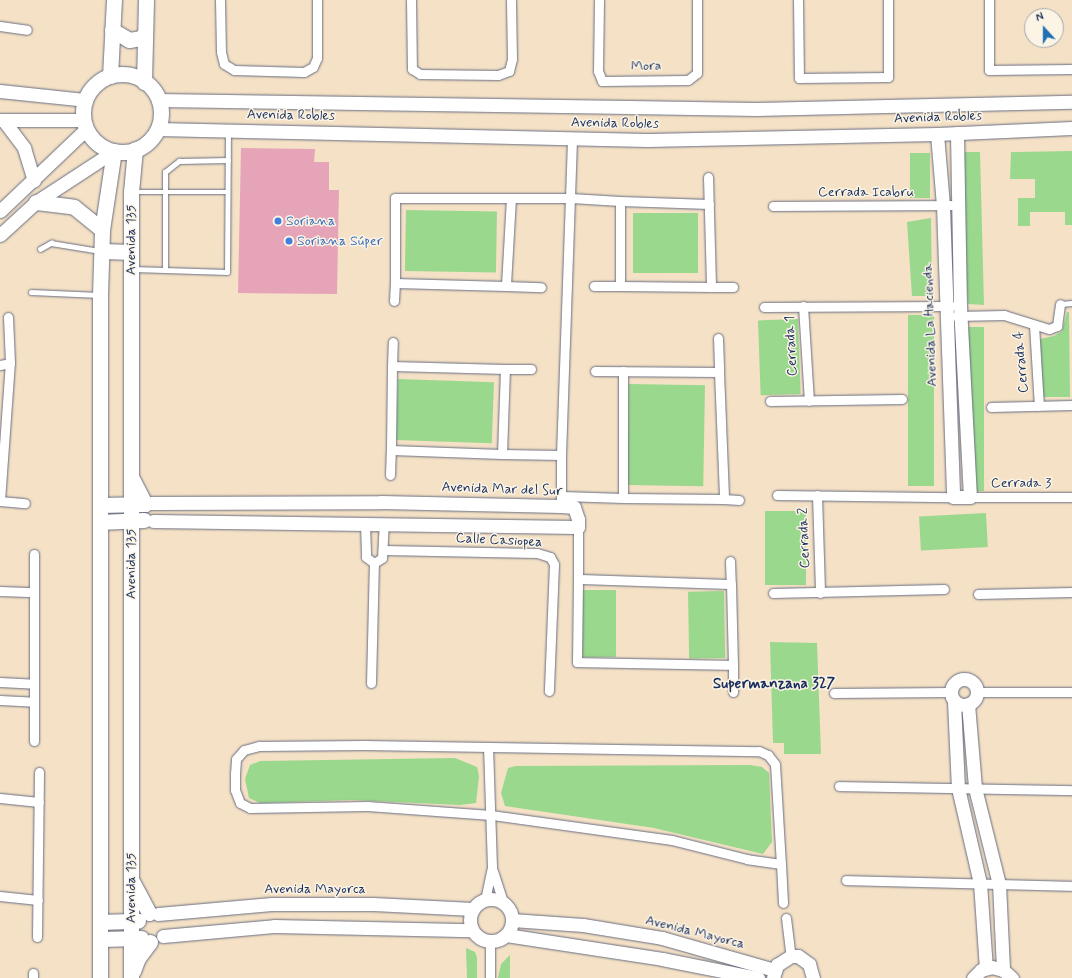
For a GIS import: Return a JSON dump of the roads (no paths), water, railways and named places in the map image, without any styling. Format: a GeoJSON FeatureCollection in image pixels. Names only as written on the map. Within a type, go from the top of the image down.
{"type":"FeatureCollection","features":[{"type":"Feature","properties":{"kind":"main road"},"geometry":{"type":"LineString","coordinates":[[110,76],[114,0]]}},
{"type":"Feature","properties":{"kind":"main road"},"geometry":{"type":"LineString","coordinates":[[144,82],[146,0]]}},
{"type":"Feature","properties":{"kind":"main road"},"geometry":{"type":"LineString","coordinates":[[112,30],[129,40],[140,38],[145,33]]}},
{"type":"Feature","properties":{"kind":"main road"},"geometry":{"type":"LineString","coordinates":[[128,75],[144,82],[158,100],[160,114],[157,129],[148,141],[135,150],[114,151],[100,145],[85,125],[85,100],[96,84],[110,76],[128,75]]}},
{"type":"Feature","properties":{"kind":"main road","name":"Avenida 135"},"geometry":{"type":"LineString","coordinates":[[131,978],[146,939],[144,917],[132,880],[131,543],[143,521],[142,504],[130,474],[131,192],[135,150]]}},
{"type":"Feature","properties":{"kind":"main road","name":"Avenida 135"},"geometry":{"type":"LineString","coordinates":[[100,978],[100,295],[102,230],[114,151]]}},
{"type":"Feature","properties":{"kind":"main road"},"geometry":{"type":"LineString","coordinates":[[30,207],[74,207],[102,230]]}},
{"type":"Feature","properties":{"kind":"main road"},"geometry":{"type":"LineString","coordinates":[[102,251],[131,252]]}},
{"type":"Feature","properties":{"kind":"main road"},"geometry":{"type":"LineString","coordinates":[[100,505],[142,504]]}},
{"type":"Feature","properties":{"kind":"main road"},"geometry":{"type":"LineString","coordinates":[[100,522],[143,521]]}},
{"type":"Feature","properties":{"kind":"main road"},"geometry":{"type":"LineString","coordinates":[[100,922],[144,917]]}},
{"type":"Feature","properties":{"kind":"main road"},"geometry":{"type":"LineString","coordinates":[[100,939],[146,939]]}},
{"type":"Feature","properties":{"kind":"street"},"geometry":{"type":"LineString","coordinates":[[220,0],[221,52],[224,64],[234,70],[304,72],[313,67],[317,58],[317,0]]}},
{"type":"Feature","properties":{"kind":"street"},"geometry":{"type":"LineString","coordinates":[[411,0],[412,69],[420,74],[498,75],[509,71],[512,59],[511,0]]}},
{"type":"Feature","properties":{"kind":"street","name":"Mora"},"geometry":{"type":"LineString","coordinates":[[599,0],[598,71],[602,81],[688,80],[697,73],[697,0]]}},
{"type":"Feature","properties":{"kind":"street"},"geometry":{"type":"LineString","coordinates":[[798,0],[799,78],[888,77],[888,0]]}},
{"type":"Feature","properties":{"kind":"street"},"geometry":{"type":"LineString","coordinates":[[989,0],[989,70],[1072,69]]}},
{"type":"Feature","properties":{"kind":"street"},"geometry":{"type":"LineString","coordinates":[[0,26],[27,30]]}},
{"type":"Feature","properties":{"kind":"street"},"geometry":{"type":"LineString","coordinates":[[0,91],[85,100]]}},
{"type":"Feature","properties":{"kind":"street","name":"Avenida Robles"},"geometry":{"type":"LineString","coordinates":[[158,100],[756,109],[1072,102]]}},
{"type":"Feature","properties":{"kind":"street"},"geometry":{"type":"LineString","coordinates":[[2,120],[85,125]]}},
{"type":"Feature","properties":{"kind":"street"},"geometry":{"type":"LineString","coordinates":[[2,120],[24,148],[34,180]]}},
{"type":"Feature","properties":{"kind":"street"},"geometry":{"type":"LineString","coordinates":[[0,211],[34,180],[85,125]]}},
{"type":"Feature","properties":{"kind":"street","name":"Avenida Robles"},"geometry":{"type":"LineString","coordinates":[[157,129],[648,140],[937,134],[1072,128]]}},
{"type":"Feature","properties":{"kind":"street"},"geometry":{"type":"LineString","coordinates":[[953,497],[970,497],[960,311],[957,133]]}},
{"type":"Feature","properties":{"kind":"street","name":"Avenida La Hacienda"},"geometry":{"type":"LineString","coordinates":[[937,134],[943,206],[945,312],[953,497]]}},
{"type":"Feature","properties":{"kind":"street"},"geometry":{"type":"LineString","coordinates":[[572,138],[561,455],[561,501],[623,498],[739,500]]}},
{"type":"Feature","properties":{"kind":"street"},"geometry":{"type":"LineString","coordinates":[[1,231],[30,207],[114,151]]}},
{"type":"Feature","properties":{"kind":"street"},"geometry":{"type":"LineString","coordinates":[[708,177],[711,286]]}},
{"type":"Feature","properties":{"kind":"street"},"geometry":{"type":"LineString","coordinates":[[394,301],[395,198],[571,198],[709,204]]}},
{"type":"Feature","properties":{"kind":"street"},"geometry":{"type":"LineString","coordinates":[[506,286],[511,198]]}},
{"type":"Feature","properties":{"kind":"street"},"geometry":{"type":"LineString","coordinates":[[13,199],[30,207]]}},
{"type":"Feature","properties":{"kind":"street"},"geometry":{"type":"LineString","coordinates":[[620,201],[620,286]]}},
{"type":"Feature","properties":{"kind":"street","name":"Cerrada Icabru"},"geometry":{"type":"LineString","coordinates":[[772,206],[959,205]]}},
{"type":"Feature","properties":{"kind":"street"},"geometry":{"type":"LineString","coordinates":[[395,283],[541,287]]}},
{"type":"Feature","properties":{"kind":"street"},"geometry":{"type":"LineString","coordinates":[[594,286],[733,287]]}},
{"type":"Feature","properties":{"kind":"street"},"geometry":{"type":"LineString","coordinates":[[1034,325],[1049,329],[1057,326],[1060,304]]}},
{"type":"Feature","properties":{"kind":"street"},"geometry":{"type":"LineString","coordinates":[[764,307],[803,306]]}},
{"type":"Feature","properties":{"kind":"street","name":"Cerrada 1"},"geometry":{"type":"LineString","coordinates":[[809,401],[803,306],[945,312],[960,311]]}},
{"type":"Feature","properties":{"kind":"street","name":"Cerrada 4"},"geometry":{"type":"LineString","coordinates":[[960,311],[1004,315],[1034,325],[1039,406],[1072,405]]}},
{"type":"Feature","properties":{"kind":"street"},"geometry":{"type":"LineString","coordinates":[[8,317],[10,363],[0,501],[25,503]]}},
{"type":"Feature","properties":{"kind":"street"},"geometry":{"type":"LineString","coordinates":[[718,338],[724,499]]}},
{"type":"Feature","properties":{"kind":"street"},"geometry":{"type":"LineString","coordinates":[[390,475],[393,342]]}},
{"type":"Feature","properties":{"kind":"street"},"geometry":{"type":"LineString","coordinates":[[0,365],[10,363]]}},
{"type":"Feature","properties":{"kind":"street"},"geometry":{"type":"LineString","coordinates":[[392,366],[531,370]]}},
{"type":"Feature","properties":{"kind":"street"},"geometry":{"type":"LineString","coordinates":[[502,454],[504,369]]}},
{"type":"Feature","properties":{"kind":"street"},"geometry":{"type":"LineString","coordinates":[[595,371],[719,372]]}},
{"type":"Feature","properties":{"kind":"street"},"geometry":{"type":"LineString","coordinates":[[623,371],[623,498]]}},
{"type":"Feature","properties":{"kind":"street"},"geometry":{"type":"LineString","coordinates":[[770,401],[902,400]]}},
{"type":"Feature","properties":{"kind":"street"},"geometry":{"type":"LineString","coordinates":[[991,407],[1039,406]]}},
{"type":"Feature","properties":{"kind":"street"},"geometry":{"type":"LineString","coordinates":[[391,450],[561,455]]}},
{"type":"Feature","properties":{"kind":"street"},"geometry":{"type":"LineString","coordinates":[[777,495],[817,494]]}},
{"type":"Feature","properties":{"kind":"street","name":"Cerrada 2"},"geometry":{"type":"LineString","coordinates":[[820,593],[817,494],[953,497]]}},
{"type":"Feature","properties":{"kind":"street","name":"Cerrada 3"},"geometry":{"type":"LineString","coordinates":[[970,497],[1072,497]]}},
{"type":"Feature","properties":{"kind":"street","name":"Avenida Mar del Sur"},"geometry":{"type":"LineString","coordinates":[[142,504],[561,501],[574,507],[577,511],[578,527]]}},
{"type":"Feature","properties":{"kind":"street"},"geometry":{"type":"LineString","coordinates":[[356,502],[366,557],[374,563]]}},
{"type":"Feature","properties":{"kind":"street"},"geometry":{"type":"LineString","coordinates":[[142,504],[159,512],[143,521]]}},
{"type":"Feature","properties":{"kind":"street"},"geometry":{"type":"LineString","coordinates":[[143,521],[578,527],[577,662],[733,665]]}},
{"type":"Feature","properties":{"kind":"street"},"geometry":{"type":"LineString","coordinates":[[374,563],[382,558],[384,550],[384,524]]}},
{"type":"Feature","properties":{"kind":"street","name":"Calle Casiopea"},"geometry":{"type":"LineString","coordinates":[[384,550],[537,553],[550,557],[554,564],[549,691]]}},
{"type":"Feature","properties":{"kind":"street"},"geometry":{"type":"LineString","coordinates":[[34,554],[34,741]]}},
{"type":"Feature","properties":{"kind":"street"},"geometry":{"type":"LineString","coordinates":[[730,561],[733,692]]}},
{"type":"Feature","properties":{"kind":"street"},"geometry":{"type":"LineString","coordinates":[[371,683],[374,563]]}},
{"type":"Feature","properties":{"kind":"street"},"geometry":{"type":"LineString","coordinates":[[578,579],[731,584]]}},
{"type":"Feature","properties":{"kind":"street"},"geometry":{"type":"LineString","coordinates":[[773,593],[944,589]]}},
{"type":"Feature","properties":{"kind":"street"},"geometry":{"type":"LineString","coordinates":[[0,591],[34,592]]}},
{"type":"Feature","properties":{"kind":"street"},"geometry":{"type":"LineString","coordinates":[[978,594],[1072,592]]}},
{"type":"Feature","properties":{"kind":"street"},"geometry":{"type":"LineString","coordinates":[[834,693],[953,696],[961,705],[968,704],[974,699],[976,692],[973,684],[966,680],[958,681],[953,696],[958,788],[980,883],[986,968]]}},
{"type":"Feature","properties":{"kind":"street"},"geometry":{"type":"LineString","coordinates":[[0,682],[34,684]]}},
{"type":"Feature","properties":{"kind":"street"},"geometry":{"type":"LineString","coordinates":[[976,692],[1072,692]]}},
{"type":"Feature","properties":{"kind":"street"},"geometry":{"type":"LineString","coordinates":[[0,700],[34,702]]}},
{"type":"Feature","properties":{"kind":"street"},"geometry":{"type":"LineString","coordinates":[[968,704],[975,788],[999,884],[1008,974],[986,968]]}},
{"type":"Feature","properties":{"kind":"street"},"geometry":{"type":"LineString","coordinates":[[781,864],[747,859],[672,840],[492,815],[367,806],[250,808],[240,803],[235,790],[236,759],[244,750],[259,746],[488,747],[759,751],[768,755],[775,764],[781,864],[783,903]]}},
{"type":"Feature","properties":{"kind":"street"},"geometry":{"type":"LineString","coordinates":[[488,747],[492,815],[492,868],[484,900],[473,909],[470,916],[472,930],[480,938],[490,941],[506,935],[662,959],[758,978]]}},
{"type":"Feature","properties":{"kind":"street"},"geometry":{"type":"LineString","coordinates":[[37,937],[39,772]]}},
{"type":"Feature","properties":{"kind":"street"},"geometry":{"type":"LineString","coordinates":[[839,786],[1072,790]]}},
{"type":"Feature","properties":{"kind":"street"},"geometry":{"type":"LineString","coordinates":[[0,798],[39,802]]}},
{"type":"Feature","properties":{"kind":"street"},"geometry":{"type":"LineString","coordinates":[[492,868],[504,904],[512,920],[506,935]]}},
{"type":"Feature","properties":{"kind":"street"},"geometry":{"type":"LineString","coordinates":[[846,880],[1072,886]]}},
{"type":"Feature","properties":{"kind":"street"},"geometry":{"type":"LineString","coordinates":[[0,896],[38,900]]}},
{"type":"Feature","properties":{"kind":"street"},"geometry":{"type":"LineString","coordinates":[[484,900],[495,900],[504,904]]}},
{"type":"Feature","properties":{"kind":"street","name":"Avenida Mayorca"},"geometry":{"type":"LineString","coordinates":[[144,917],[272,904],[373,904],[473,909]]}},
{"type":"Feature","properties":{"kind":"street"},"geometry":{"type":"LineString","coordinates":[[144,917],[166,926],[146,939]]}},
{"type":"Feature","properties":{"kind":"street"},"geometry":{"type":"LineString","coordinates":[[786,918],[791,956]]}},
{"type":"Feature","properties":{"kind":"street","name":"Avenida Mayorca"},"geometry":{"type":"LineString","coordinates":[[512,920],[582,925],[662,938],[774,974]]}},
{"type":"Feature","properties":{"kind":"street"},"geometry":{"type":"LineString","coordinates":[[146,939],[274,926],[472,930]]}},
{"type":"Feature","properties":{"kind":"street"},"geometry":{"type":"LineString","coordinates":[[490,941],[490,978]]}},
{"type":"Feature","properties":{"kind":"street"},"geometry":{"type":"LineString","coordinates":[[774,974],[780,960],[791,956],[798,956],[809,964],[813,978]]}},
{"type":"Feature","properties":{"kind":"street"},"geometry":{"type":"LineString","coordinates":[[973,978],[986,968]]}},
{"type":"Feature","properties":{"kind":"lane"},"geometry":{"type":"LineString","coordinates":[[131,269],[227,272],[228,130]]}},
{"type":"Feature","properties":{"kind":"lane"},"geometry":{"type":"LineString","coordinates":[[165,270],[165,172],[179,160],[228,160]]}},
{"type":"Feature","properties":{"kind":"lane"},"geometry":{"type":"LineString","coordinates":[[131,192],[228,192]]}},
{"type":"Feature","properties":{"kind":"lane"},"geometry":{"type":"LineString","coordinates":[[40,249],[51,243],[102,251]]}},
{"type":"Feature","properties":{"kind":"lane"},"geometry":{"type":"LineString","coordinates":[[31,292],[100,295]]}},
{"type":"Feature","properties":{"kind":"lane"},"geometry":{"type":"LineString","coordinates":[[1060,304],[1072,303]]}},
{"type":"Feature","properties":{"kind":"place","name":"Soriana"},"geometry":{"type":"Point","coordinates":[278,221]}},
{"type":"Feature","properties":{"kind":"place","name":"Soriana Súper"},"geometry":{"type":"Point","coordinates":[289,241]}},
{"type":"Feature","properties":{"kind":"district","name":"Supermanzana 327"},"geometry":{"type":"Point","coordinates":[774,685]}}]}
